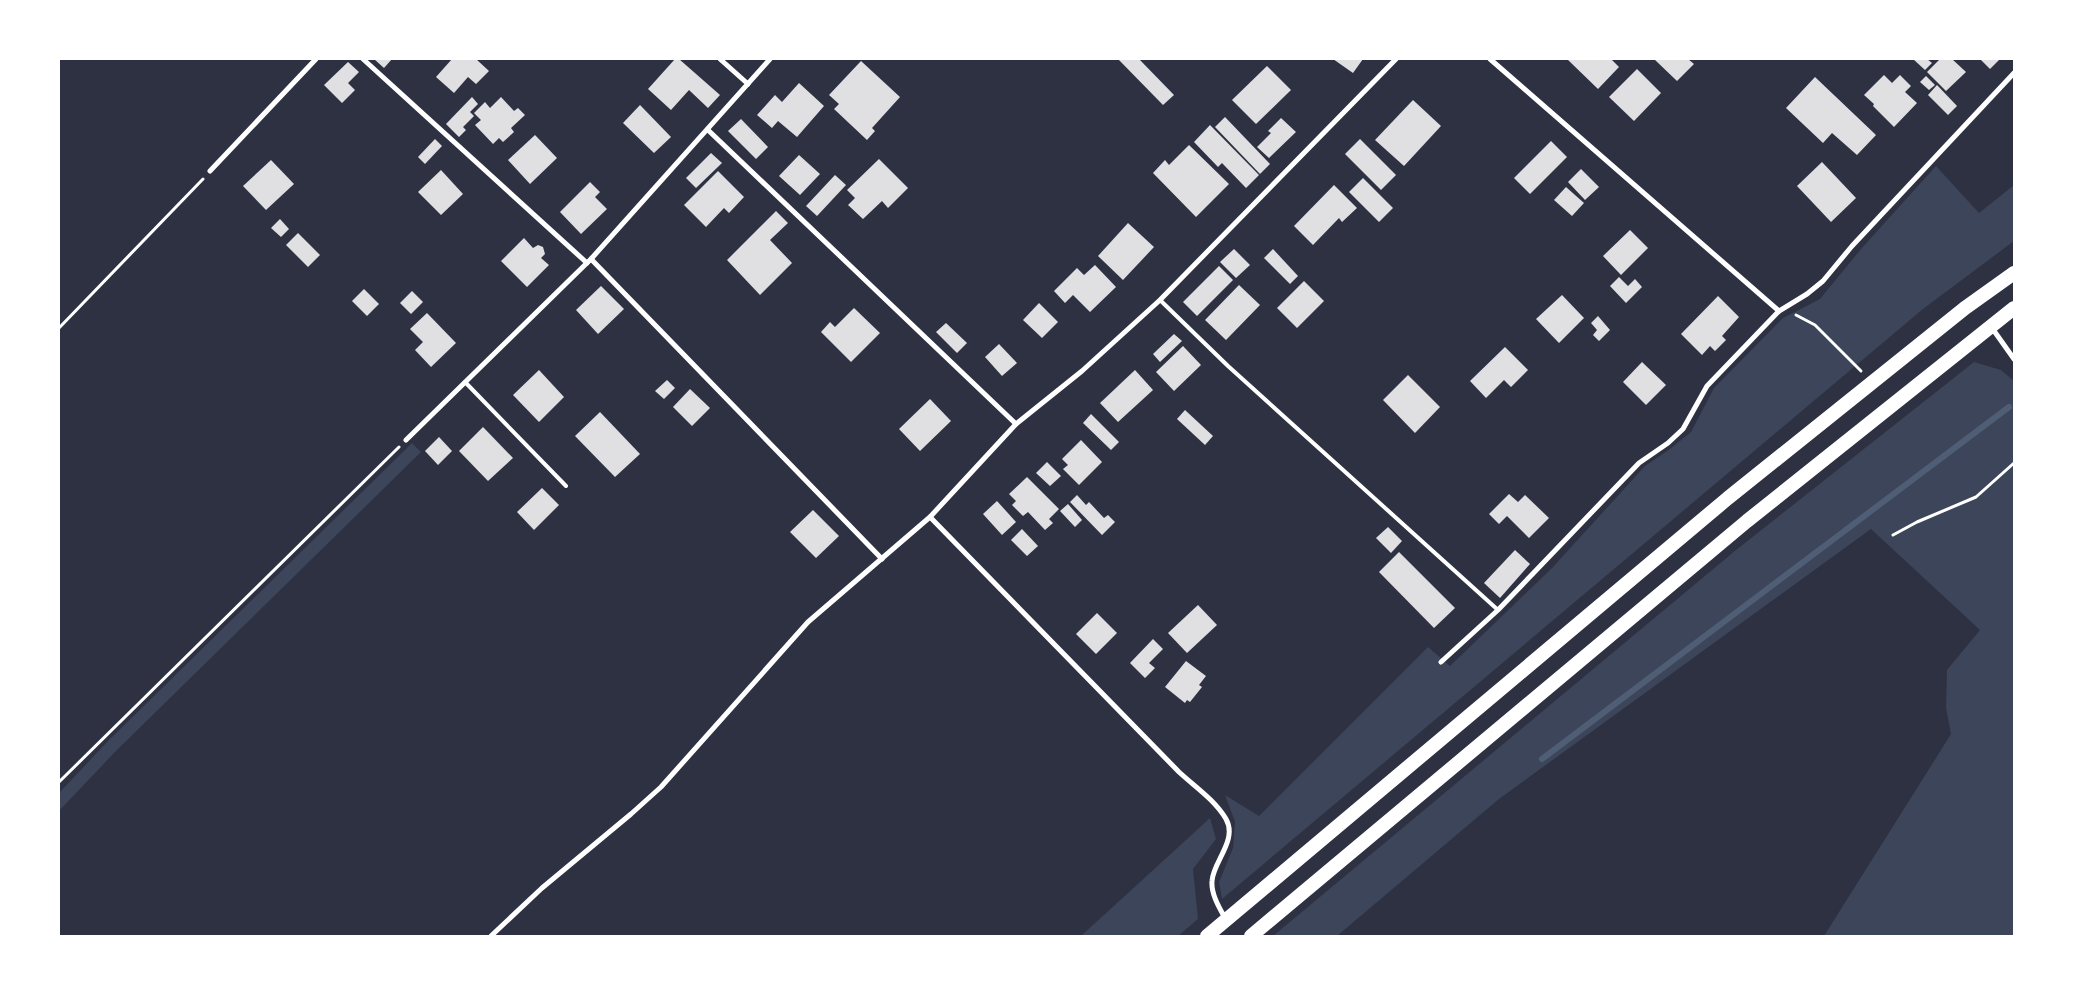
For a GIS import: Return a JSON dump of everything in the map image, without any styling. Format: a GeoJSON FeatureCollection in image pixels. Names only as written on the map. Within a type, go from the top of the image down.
{"type":"FeatureCollection","features":[{"type":"Feature","properties":{"kind":"highway"},"geometry":{"type":"LineString","coordinates":[[1208,936],[1728,498],[1966,308],[2014,273]]}},
{"type":"Feature","properties":{"kind":"highway"},"geometry":{"type":"LineString","coordinates":[[1251,936],[1740,527],[2014,308]]}},
{"type":"Feature","properties":{"kind":"street"},"geometry":{"type":"LineString","coordinates":[[210,171],[316,59]]}},
{"type":"Feature","properties":{"kind":"street"},"geometry":{"type":"LineString","coordinates":[[363,59],[589,261],[882,559]]}},
{"type":"Feature","properties":{"kind":"street"},"geometry":{"type":"LineString","coordinates":[[720,59],[748,84]]}},
{"type":"Feature","properties":{"kind":"street"},"geometry":{"type":"LineString","coordinates":[[406,440],[589,261],[770,59]]}},
{"type":"Feature","properties":{"kind":"street"},"geometry":{"type":"LineString","coordinates":[[491,936],[542,888],[631,814],[661,786],[808,622],[930,517],[1016,424],[1082,371],[1160,300],[1396,59]]}},
{"type":"Feature","properties":{"kind":"street"},"geometry":{"type":"LineString","coordinates":[[1490,59],[1779,311]]}},
{"type":"Feature","properties":{"kind":"street"},"geometry":{"type":"LineString","coordinates":[[1442,662],[1498,610],[1639,463],[1668,443],[1683,429],[1707,386],[1779,311],[1807,294],[1823,281],[1852,246],[2014,73]]}},
{"type":"Feature","properties":{"kind":"street"},"geometry":{"type":"LineString","coordinates":[[708,130],[1016,424]]}},
{"type":"Feature","properties":{"kind":"street"},"geometry":{"type":"LineString","coordinates":[[1990,326],[2014,358]]}},
{"type":"Feature","properties":{"kind":"street"},"geometry":{"type":"LineString","coordinates":[[930,517],[1179,772],[1216,806],[1227,820],[1229,838],[1212,881],[1216,903],[1227,920]]}},
{"type":"Feature","properties":{"kind":"lane"},"geometry":{"type":"LineString","coordinates":[[1160,300],[1228,366],[1498,610]]}},
{"type":"Feature","properties":{"kind":"lane"},"geometry":{"type":"LineString","coordinates":[[465,382],[566,486]]}},
{"type":"Feature","properties":{"kind":"path"},"geometry":{"type":"LineString","coordinates":[[59,328],[210,171]]}},
{"type":"Feature","properties":{"kind":"path"},"geometry":{"type":"LineString","coordinates":[[1779,311],[1800,316],[1815,325],[1872,382]]}},
{"type":"Feature","properties":{"kind":"path"},"geometry":{"type":"LineString","coordinates":[[59,782],[406,440]]}},
{"type":"Feature","properties":{"kind":"path"},"geometry":{"type":"LineString","coordinates":[[1894,535],[1917,522],[1976,497],[2014,463]]}},
{"type":"Feature","properties":{"kind":"shaded area"},"geometry":{"type":"Polygon","coordinates":[[[1936,166],[1979,213],[2014,185],[2014,241],[1923,309],[1222,899],[1219,882],[1233,848],[1235,822],[1225,795],[1259,816],[1428,647],[1450,666],[1552,568],[1645,466],[1691,432],[1714,388],[1783,318],[1820,299],[1861,249],[1936,166]]]}},
{"type":"Feature","properties":{"kind":"shaded area"},"geometry":{"type":"Polygon","coordinates":[[[1974,362],[2001,370],[2014,381],[2014,936],[1824,936],[1951,734],[1946,708],[1947,670],[1980,630],[1871,529],[1499,799],[1337,936],[1273,936],[1736,550],[1974,362]]]}},
{"type":"Feature","properties":{"kind":"shaded area"},"geometry":{"type":"Polygon","coordinates":[[[412,443],[421,452],[115,752],[59,811],[59,793],[108,741],[412,443]]]}},
{"type":"Feature","properties":{"kind":"shaded area"},"geometry":{"type":"Polygon","coordinates":[[[1210,818],[1216,839],[1193,869],[1198,919],[1178,936],[1081,936],[1210,818]]]}},
{"type":"Feature","properties":{"kind":"building"},"geometry":{"type":"Polygon","coordinates":[[[374,59],[392,59],[384,68],[374,59]]]}},
{"type":"Feature","properties":{"kind":"building"},"geometry":{"type":"Polygon","coordinates":[[[452,59],[476,59],[489,71],[476,84],[468,77],[454,93],[436,77],[452,59]]]}},
{"type":"Feature","properties":{"kind":"building"},"geometry":{"type":"Polygon","coordinates":[[[675,59],[679,59],[720,95],[708,108],[689,90],[671,110],[648,89],[675,59]]]}},
{"type":"Feature","properties":{"kind":"building"},"geometry":{"type":"Polygon","coordinates":[[[1118,59],[1139,59],[1174,95],[1163,105],[1118,59]]]}},
{"type":"Feature","properties":{"kind":"building"},"geometry":{"type":"Polygon","coordinates":[[[1333,59],[1363,59],[1353,73],[1333,59]]]}},
{"type":"Feature","properties":{"kind":"building"},"geometry":{"type":"Polygon","coordinates":[[[1567,59],[1611,59],[1619,67],[1598,89],[1567,59]]]}},
{"type":"Feature","properties":{"kind":"building"},"geometry":{"type":"Polygon","coordinates":[[[1654,59],[1688,59],[1694,64],[1677,81],[1654,59]]]}},
{"type":"Feature","properties":{"kind":"building"},"geometry":{"type":"Polygon","coordinates":[[[1913,59],[1927,59],[1932,63],[1925,70],[1913,59]]]}},
{"type":"Feature","properties":{"kind":"building"},"geometry":{"type":"Polygon","coordinates":[[[1940,59],[1952,59],[1966,72],[1946,91],[1927,72],[1940,59]]]}},
{"type":"Feature","properties":{"kind":"building"},"geometry":{"type":"Polygon","coordinates":[[[1980,59],[2000,59],[1990,69],[1980,59]]]}},
{"type":"Feature","properties":{"kind":"building"},"geometry":{"type":"Polygon","coordinates":[[[861,61],[900,97],[872,128],[875,131],[867,140],[834,109],[839,104],[829,95],[861,61]]]}},
{"type":"Feature","properties":{"kind":"building"},"geometry":{"type":"Polygon","coordinates":[[[348,62],[359,72],[348,83],[355,90],[342,103],[324,85],[348,62]]]}},
{"type":"Feature","properties":{"kind":"building"},"geometry":{"type":"Polygon","coordinates":[[[1267,66],[1291,90],[1256,124],[1232,100],[1267,66]]]}},
{"type":"Feature","properties":{"kind":"building"},"geometry":{"type":"Polygon","coordinates":[[[1637,69],[1661,93],[1634,121],[1609,97],[1637,69]]]}},
{"type":"Feature","properties":{"kind":"building"},"geometry":{"type":"Polygon","coordinates":[[[1884,75],[1892,83],[1900,75],[1911,86],[1905,92],[1917,103],[1894,127],[1864,95],[1884,75]]]}},
{"type":"Feature","properties":{"kind":"building"},"geometry":{"type":"Polygon","coordinates":[[[1926,76],[1935,85],[1929,90],[1920,82],[1926,76]]]}},
{"type":"Feature","properties":{"kind":"building"},"geometry":{"type":"Polygon","coordinates":[[[1815,77],[1876,135],[1857,155],[1832,133],[1823,143],[1786,108],[1815,77]]]}},
{"type":"Feature","properties":{"kind":"building"},"geometry":{"type":"Polygon","coordinates":[[[799,83],[824,106],[797,137],[778,121],[772,128],[757,115],[775,95],[782,102],[799,83]]]}},
{"type":"Feature","properties":{"kind":"building"},"geometry":{"type":"Polygon","coordinates":[[[1937,85],[1957,106],[1948,115],[1928,95],[1937,85]]]}},
{"type":"Feature","properties":{"kind":"building"},"geometry":{"type":"Polygon","coordinates":[[[472,97],[478,104],[470,112],[474,116],[463,127],[466,130],[459,137],[446,124],[472,97]]]}},
{"type":"Feature","properties":{"kind":"building"},"geometry":{"type":"Polygon","coordinates":[[[501,97],[514,111],[518,108],[525,115],[511,128],[514,132],[503,142],[499,138],[493,144],[475,125],[481,120],[474,113],[485,102],[490,108],[501,97]]]}},
{"type":"Feature","properties":{"kind":"building"},"geometry":{"type":"Polygon","coordinates":[[[1413,100],[1441,126],[1404,166],[1375,140],[1413,100]]]}},
{"type":"Feature","properties":{"kind":"building"},"geometry":{"type":"Polygon","coordinates":[[[640,105],[671,137],[654,153],[623,123],[640,105]]]}},
{"type":"Feature","properties":{"kind":"building"},"geometry":{"type":"Polygon","coordinates":[[[1225,117],[1270,164],[1260,174],[1215,127],[1225,117]]]}},
{"type":"Feature","properties":{"kind":"building"},"geometry":{"type":"Polygon","coordinates":[[[1281,118],[1296,132],[1269,158],[1257,147],[1271,133],[1268,131],[1281,118]]]}},
{"type":"Feature","properties":{"kind":"building"},"geometry":{"type":"Polygon","coordinates":[[[741,119],[768,147],[756,159],[728,131],[741,119]]]}},
{"type":"Feature","properties":{"kind":"building"},"geometry":{"type":"Polygon","coordinates":[[[1210,125],[1259,175],[1246,188],[1222,163],[1218,167],[1194,142],[1210,125]]]}},
{"type":"Feature","properties":{"kind":"building"},"geometry":{"type":"Polygon","coordinates":[[[535,135],[557,158],[530,184],[508,160],[535,135]]]}},
{"type":"Feature","properties":{"kind":"building"},"geometry":{"type":"Polygon","coordinates":[[[435,139],[442,146],[425,164],[418,157],[435,139]]]}},
{"type":"Feature","properties":{"kind":"building"},"geometry":{"type":"Polygon","coordinates":[[[1360,139],[1396,175],[1381,190],[1345,154],[1360,139]]]}},
{"type":"Feature","properties":{"kind":"building"},"geometry":{"type":"Polygon","coordinates":[[[1551,141],[1567,157],[1530,194],[1514,178],[1551,141]]]}},
{"type":"Feature","properties":{"kind":"building"},"geometry":{"type":"Polygon","coordinates":[[[1189,145],[1229,184],[1196,217],[1153,173],[1165,160],[1169,165],[1189,145]]]}},
{"type":"Feature","properties":{"kind":"building"},"geometry":{"type":"Polygon","coordinates":[[[711,153],[722,163],[696,188],[686,178],[711,153]]]}},
{"type":"Feature","properties":{"kind":"building"},"geometry":{"type":"Polygon","coordinates":[[[799,155],[820,174],[800,195],[779,176],[799,155]]]}},
{"type":"Feature","properties":{"kind":"building"},"geometry":{"type":"Polygon","coordinates":[[[879,159],[908,188],[888,208],[882,201],[863,219],[848,205],[855,198],[847,190],[879,159]]]}},
{"type":"Feature","properties":{"kind":"building"},"geometry":{"type":"Polygon","coordinates":[[[271,160],[294,184],[266,210],[243,186],[271,160]]]}},
{"type":"Feature","properties":{"kind":"building"},"geometry":{"type":"Polygon","coordinates":[[[1822,162],[1856,198],[1831,222],[1797,186],[1822,162]]]}},
{"type":"Feature","properties":{"kind":"building"},"geometry":{"type":"Polygon","coordinates":[[[1581,169],[1599,187],[1585,200],[1568,182],[1581,169]]]}},
{"type":"Feature","properties":{"kind":"building"},"geometry":{"type":"Polygon","coordinates":[[[441,170],[463,194],[441,215],[418,192],[441,170]]]}},
{"type":"Feature","properties":{"kind":"building"},"geometry":{"type":"Polygon","coordinates":[[[718,171],[744,197],[729,213],[724,208],[706,227],[684,205],[718,171]]]}},
{"type":"Feature","properties":{"kind":"building"},"geometry":{"type":"Polygon","coordinates":[[[835,175],[846,185],[817,216],[806,206],[835,175]]]}},
{"type":"Feature","properties":{"kind":"building"},"geometry":{"type":"Polygon","coordinates":[[[1363,178],[1393,208],[1379,222],[1349,192],[1363,178]]]}},
{"type":"Feature","properties":{"kind":"building"},"geometry":{"type":"Polygon","coordinates":[[[590,182],[600,192],[595,197],[607,209],[581,234],[560,212],[590,182]]]}},
{"type":"Feature","properties":{"kind":"building"},"geometry":{"type":"Polygon","coordinates":[[[1334,185],[1357,208],[1342,222],[1339,218],[1313,245],[1294,226],[1334,185]]]}},
{"type":"Feature","properties":{"kind":"building"},"geometry":{"type":"Polygon","coordinates":[[[1566,187],[1584,203],[1572,216],[1554,200],[1566,187]]]}},
{"type":"Feature","properties":{"kind":"building"},"geometry":{"type":"Polygon","coordinates":[[[776,211],[788,223],[770,240],[792,263],[760,295],[727,260],[776,211]]]}},
{"type":"Feature","properties":{"kind":"building"},"geometry":{"type":"Polygon","coordinates":[[[280,219],[289,229],[281,237],[271,228],[280,219]]]}},
{"type":"Feature","properties":{"kind":"building"},"geometry":{"type":"Polygon","coordinates":[[[1128,223],[1154,247],[1123,280],[1098,256],[1128,223]]]}},
{"type":"Feature","properties":{"kind":"building"},"geometry":{"type":"Polygon","coordinates":[[[1630,230],[1648,248],[1621,275],[1603,256],[1630,230]]]}},
{"type":"Feature","properties":{"kind":"building"},"geometry":{"type":"Polygon","coordinates":[[[298,233],[320,255],[308,267],[286,245],[298,233]]]}},
{"type":"Feature","properties":{"kind":"building"},"geometry":{"type":"Polygon","coordinates":[[[524,238],[533,248],[538,245],[543,247],[545,254],[541,258],[549,265],[527,287],[501,261],[524,238]]]}},
{"type":"Feature","properties":{"kind":"building"},"geometry":{"type":"Polygon","coordinates":[[[1234,249],[1250,265],[1236,278],[1220,262],[1234,249]]]}},
{"type":"Feature","properties":{"kind":"building"},"geometry":{"type":"Polygon","coordinates":[[[1273,249],[1298,276],[1290,284],[1264,258],[1273,249]]]}},
{"type":"Feature","properties":{"kind":"building"},"geometry":{"type":"Polygon","coordinates":[[[1095,265],[1116,287],[1090,312],[1073,295],[1065,303],[1054,291],[1077,268],[1084,275],[1095,265]]]}},
{"type":"Feature","properties":{"kind":"building"},"geometry":{"type":"Polygon","coordinates":[[[1219,266],[1233,280],[1197,316],[1183,302],[1219,266]]]}},
{"type":"Feature","properties":{"kind":"building"},"geometry":{"type":"Polygon","coordinates":[[[1619,277],[1628,286],[1635,279],[1642,287],[1626,303],[1610,286],[1619,277]]]}},
{"type":"Feature","properties":{"kind":"building"},"geometry":{"type":"Polygon","coordinates":[[[1304,281],[1324,301],[1297,328],[1277,308],[1304,281]]]}},
{"type":"Feature","properties":{"kind":"building"},"geometry":{"type":"Polygon","coordinates":[[[1239,285],[1260,305],[1226,340],[1205,320],[1239,285]]]}},
{"type":"Feature","properties":{"kind":"building"},"geometry":{"type":"Polygon","coordinates":[[[601,286],[624,309],[598,334],[576,310],[601,286]]]}},
{"type":"Feature","properties":{"kind":"building"},"geometry":{"type":"Polygon","coordinates":[[[364,289],[379,304],[367,316],[352,301],[364,289]]]}},
{"type":"Feature","properties":{"kind":"building"},"geometry":{"type":"Polygon","coordinates":[[[412,291],[423,302],[411,314],[400,303],[412,291]]]}},
{"type":"Feature","properties":{"kind":"building"},"geometry":{"type":"Polygon","coordinates":[[[1562,295],[1584,318],[1559,343],[1536,319],[1562,295]]]}},
{"type":"Feature","properties":{"kind":"building"},"geometry":{"type":"Polygon","coordinates":[[[1718,296],[1739,317],[1722,336],[1726,340],[1715,351],[1710,346],[1702,355],[1681,334],[1718,296]]]}},
{"type":"Feature","properties":{"kind":"building"},"geometry":{"type":"Polygon","coordinates":[[[1039,303],[1058,322],[1042,338],[1023,320],[1039,303]]]}},
{"type":"Feature","properties":{"kind":"building"},"geometry":{"type":"Polygon","coordinates":[[[854,308],[880,333],[851,362],[821,332],[830,322],[835,327],[854,308]]]}},
{"type":"Feature","properties":{"kind":"building"},"geometry":{"type":"Polygon","coordinates":[[[427,313],[456,343],[431,367],[415,350],[423,342],[410,329],[427,313]]]}},
{"type":"Feature","properties":{"kind":"building"},"geometry":{"type":"Polygon","coordinates":[[[1598,316],[1610,330],[1599,341],[1593,335],[1597,330],[1591,323],[1598,316]]]}},
{"type":"Feature","properties":{"kind":"building"},"geometry":{"type":"Polygon","coordinates":[[[946,323],[967,343],[957,353],[936,332],[946,323]]]}},
{"type":"Feature","properties":{"kind":"building"},"geometry":{"type":"Polygon","coordinates":[[[1174,334],[1182,341],[1160,362],[1153,354],[1174,334]]]}},
{"type":"Feature","properties":{"kind":"building"},"geometry":{"type":"Polygon","coordinates":[[[999,344],[1017,363],[1002,376],[985,357],[999,344]]]}},
{"type":"Feature","properties":{"kind":"building"},"geometry":{"type":"Polygon","coordinates":[[[1183,346],[1201,365],[1174,391],[1156,372],[1183,346]]]}},
{"type":"Feature","properties":{"kind":"building"},"geometry":{"type":"Polygon","coordinates":[[[1505,347],[1528,370],[1511,387],[1504,380],[1486,398],[1470,381],[1505,347]]]}},
{"type":"Feature","properties":{"kind":"building"},"geometry":{"type":"Polygon","coordinates":[[[1642,362],[1666,385],[1646,405],[1623,382],[1642,362]]]}},
{"type":"Feature","properties":{"kind":"building"},"geometry":{"type":"Polygon","coordinates":[[[539,370],[564,397],[539,422],[513,395],[539,370]]]}},
{"type":"Feature","properties":{"kind":"building"},"geometry":{"type":"Polygon","coordinates":[[[1135,370],[1153,390],[1118,422],[1100,403],[1135,370]]]}},
{"type":"Feature","properties":{"kind":"building"},"geometry":{"type":"Polygon","coordinates":[[[1408,375],[1440,407],[1415,433],[1383,400],[1408,375]]]}},
{"type":"Feature","properties":{"kind":"building"},"geometry":{"type":"Polygon","coordinates":[[[667,380],[675,388],[664,399],[655,391],[667,380]]]}},
{"type":"Feature","properties":{"kind":"building"},"geometry":{"type":"Polygon","coordinates":[[[690,389],[710,408],[692,426],[673,407],[690,389]]]}},
{"type":"Feature","properties":{"kind":"building"},"geometry":{"type":"Polygon","coordinates":[[[930,399],[951,421],[920,451],[899,429],[930,399]]]}},
{"type":"Feature","properties":{"kind":"building"},"geometry":{"type":"Polygon","coordinates":[[[1185,410],[1213,436],[1205,445],[1177,419],[1185,410]]]}},
{"type":"Feature","properties":{"kind":"building"},"geometry":{"type":"Polygon","coordinates":[[[600,412],[640,454],[615,477],[575,436],[600,412]]]}},
{"type":"Feature","properties":{"kind":"building"},"geometry":{"type":"Polygon","coordinates":[[[1091,414],[1119,442],[1111,450],[1083,423],[1091,414]]]}},
{"type":"Feature","properties":{"kind":"building"},"geometry":{"type":"Polygon","coordinates":[[[483,427],[513,458],[488,481],[459,451],[483,427]]]}},
{"type":"Feature","properties":{"kind":"building"},"geometry":{"type":"Polygon","coordinates":[[[439,437],[452,451],[438,465],[425,451],[439,437]]]}},
{"type":"Feature","properties":{"kind":"building"},"geometry":{"type":"Polygon","coordinates":[[[1081,440],[1102,462],[1079,485],[1063,469],[1068,465],[1062,459],[1081,440]]]}},
{"type":"Feature","properties":{"kind":"building"},"geometry":{"type":"Polygon","coordinates":[[[1047,462],[1061,476],[1050,486],[1036,473],[1047,462]]]}},
{"type":"Feature","properties":{"kind":"building"},"geometry":{"type":"Polygon","coordinates":[[[1027,477],[1059,509],[1049,519],[1053,523],[1045,530],[1028,512],[1023,516],[1012,505],[1016,501],[1009,494],[1027,477]]]}},
{"type":"Feature","properties":{"kind":"building"},"geometry":{"type":"Polygon","coordinates":[[[542,488],[559,505],[534,530],[517,512],[542,488]]]}},
{"type":"Feature","properties":{"kind":"building"},"geometry":{"type":"Polygon","coordinates":[[[1509,494],[1518,502],[1525,495],[1549,518],[1529,538],[1507,516],[1499,524],[1489,514],[1509,494]]]}},
{"type":"Feature","properties":{"kind":"building"},"geometry":{"type":"Polygon","coordinates":[[[1077,495],[1086,505],[1089,502],[1104,518],[1108,515],[1115,522],[1102,535],[1070,502],[1077,495]]]}},
{"type":"Feature","properties":{"kind":"building"},"geometry":{"type":"Polygon","coordinates":[[[997,501],[1016,522],[1002,535],[983,514],[997,501]]]}},
{"type":"Feature","properties":{"kind":"building"},"geometry":{"type":"Polygon","coordinates":[[[1068,504],[1082,520],[1075,527],[1060,511],[1068,504]]]}},
{"type":"Feature","properties":{"kind":"building"},"geometry":{"type":"Polygon","coordinates":[[[813,510],[839,536],[816,558],[790,532],[813,510]]]}},
{"type":"Feature","properties":{"kind":"building"},"geometry":{"type":"Polygon","coordinates":[[[1388,527],[1402,541],[1391,553],[1376,538],[1388,527]]]}},
{"type":"Feature","properties":{"kind":"building"},"geometry":{"type":"Polygon","coordinates":[[[1022,529],[1038,546],[1027,556],[1011,540],[1022,529]]]}},
{"type":"Feature","properties":{"kind":"building"},"geometry":{"type":"Polygon","coordinates":[[[1515,550],[1530,564],[1500,598],[1484,583],[1515,550]]]}},
{"type":"Feature","properties":{"kind":"building"},"geometry":{"type":"Polygon","coordinates":[[[1399,552],[1455,608],[1434,628],[1379,572],[1399,552]]]}},
{"type":"Feature","properties":{"kind":"building"},"geometry":{"type":"Polygon","coordinates":[[[1198,605],[1217,625],[1187,653],[1168,633],[1198,605]]]}},
{"type":"Feature","properties":{"kind":"building"},"geometry":{"type":"Polygon","coordinates":[[[1097,613],[1117,633],[1096,654],[1076,634],[1097,613]]]}},
{"type":"Feature","properties":{"kind":"building"},"geometry":{"type":"Polygon","coordinates":[[[1153,639],[1163,649],[1149,663],[1155,668],[1145,678],[1130,663],[1153,639]]]}},
{"type":"Feature","properties":{"kind":"building"},"geometry":{"type":"Polygon","coordinates":[[[1186,661],[1206,676],[1199,685],[1202,687],[1190,702],[1187,700],[1185,703],[1165,687],[1186,661]]]}},
{"type":"Feature","properties":{"kind":"waterway"},"geometry":{"type":"LineString","coordinates":[[1542,759],[2009,407]]}}]}
